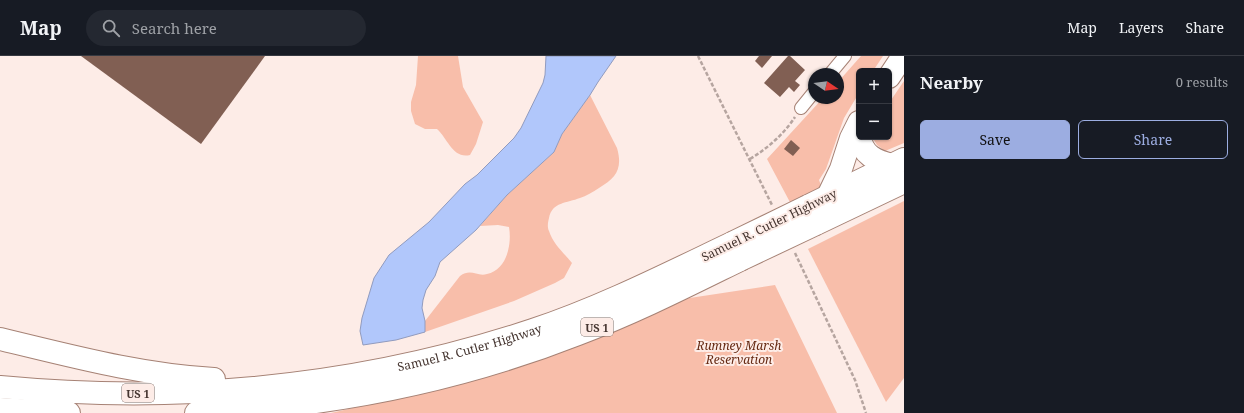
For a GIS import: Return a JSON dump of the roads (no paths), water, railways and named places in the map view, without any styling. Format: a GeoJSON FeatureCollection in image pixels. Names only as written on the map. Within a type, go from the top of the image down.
{"type":"FeatureCollection","features":[{"type":"Feature","properties":{"kind":"highway"},"geometry":{"type":"LineString","coordinates":[[892,72],[903,56]]}},
{"type":"Feature","properties":{"kind":"highway"},"geometry":{"type":"LineString","coordinates":[[828,196],[841,169],[851,138],[856,128]]}},
{"type":"Feature","properties":{"kind":"highway"},"geometry":{"type":"LineString","coordinates":[[861,140],[865,152],[870,156],[883,163],[900,169]]}},
{"type":"Feature","properties":{"kind":"highway","name":"Samuel R. Cutler Highway"},"geometry":{"type":"LineString","coordinates":[[812,215],[828,196],[900,169]]}},
{"type":"Feature","properties":{"kind":"highway","name":"Samuel R. Cutler Highway"},"geometry":{"type":"LineString","coordinates":[[196,413],[274,402],[305,383],[371,383],[444,366],[530,351],[577,335],[644,306],[736,252],[812,215],[900,169]]}},
{"type":"Feature","properties":{"kind":"highway"},"geometry":{"type":"LineString","coordinates":[[0,339],[156,374],[230,380],[274,402]]}},
{"type":"Feature","properties":{"kind":"highway","name":"Samuel R. Cutler Highway"},"geometry":{"type":"LineString","coordinates":[[0,387],[64,392],[204,392],[274,402]]}},
{"type":"Feature","properties":{"kind":"highway"},"geometry":{"type":"LineString","coordinates":[[0,408],[68,413]]}},
{"type":"Feature","properties":{"kind":"street"},"geometry":{"type":"LineString","coordinates":[[834,68],[840,58]]}},
{"type":"Feature","properties":{"kind":"street"},"geometry":{"type":"LineString","coordinates":[[801,108],[808,99]]}},
{"type":"Feature","properties":{"kind":"water"},"geometry":{"type":"Polygon","coordinates":[[[546,56],[616,56],[562,134],[554,152],[507,195],[476,230],[440,262],[435,276],[426,290],[423,300],[422,308],[425,321],[425,332],[396,340],[363,345],[360,331],[362,318],[374,278],[389,255],[429,222],[465,184],[477,175],[514,138],[521,128],[543,83],[546,56]]]}},
{"type":"Feature","properties":{"kind":"park label","name":"Rumney Marsh Reservation"},"geometry":{"type":"Point","coordinates":[739,352]}}]}
